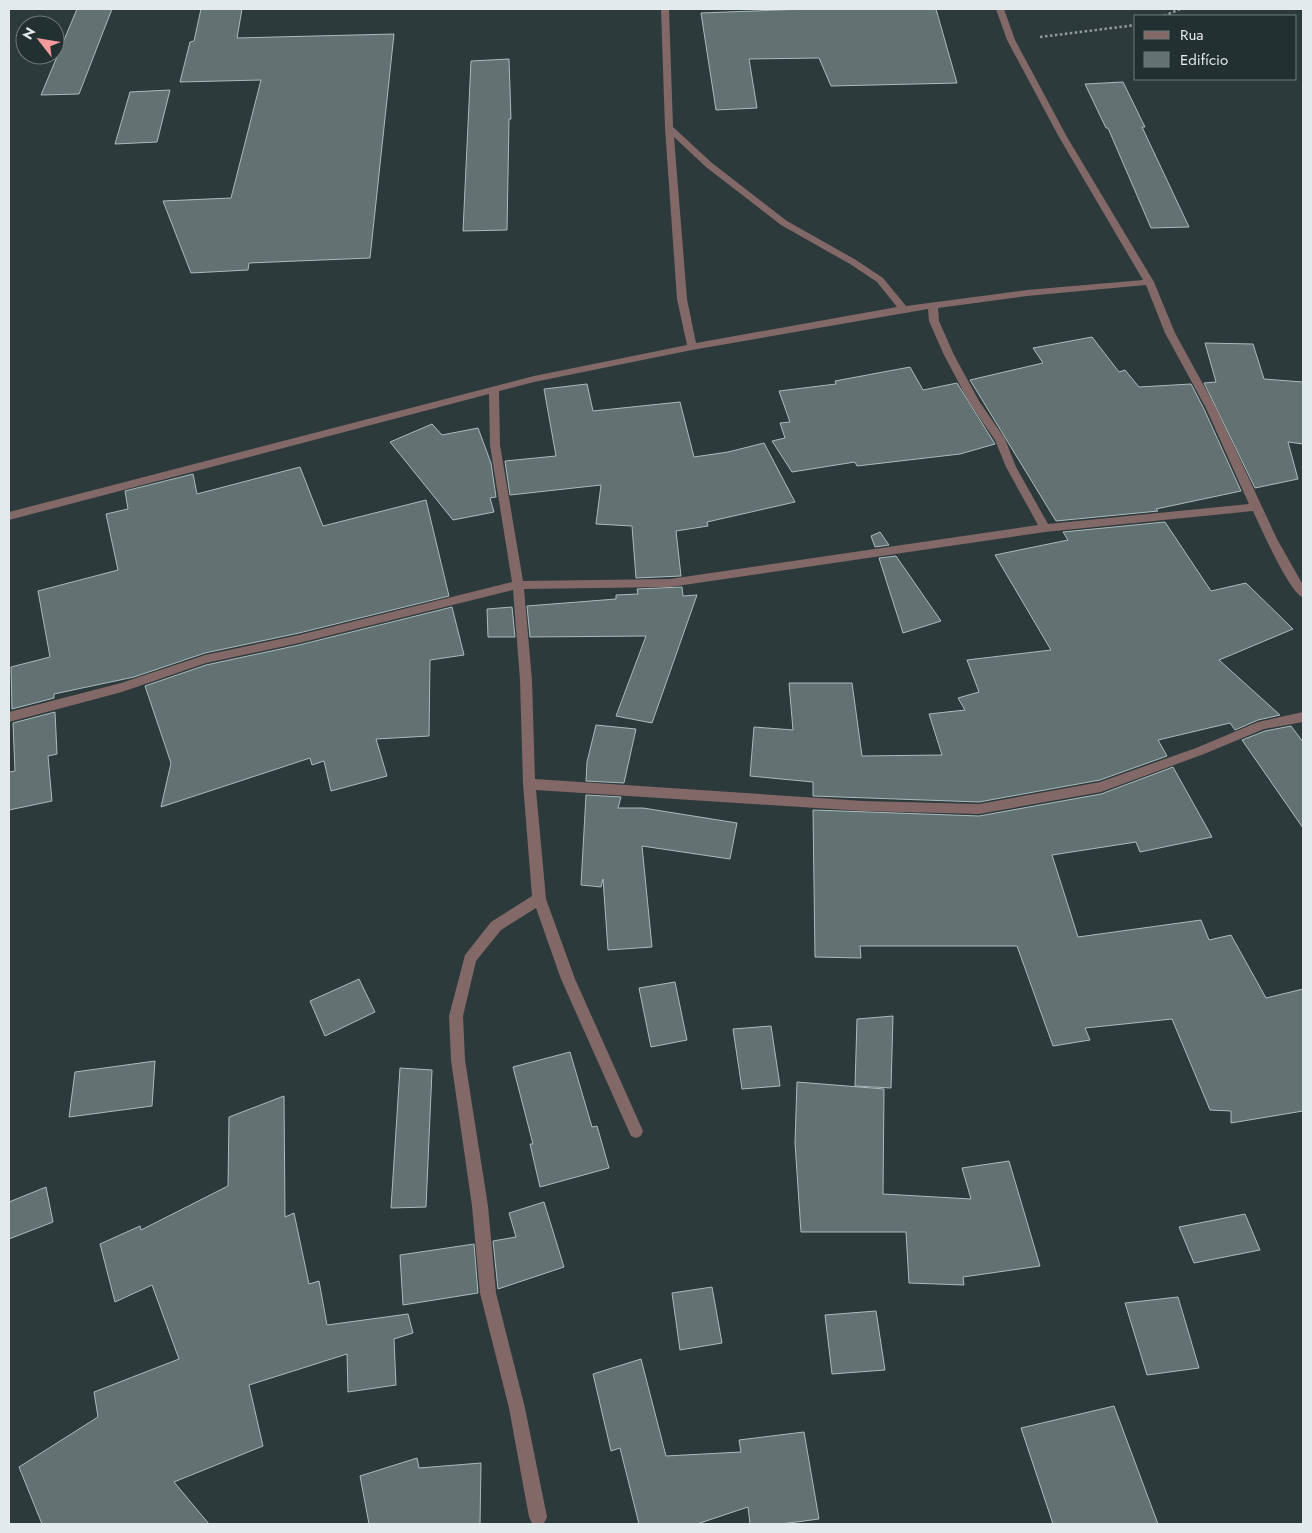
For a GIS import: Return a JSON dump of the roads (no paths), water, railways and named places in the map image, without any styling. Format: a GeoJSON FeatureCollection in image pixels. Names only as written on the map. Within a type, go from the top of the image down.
{"type":"FeatureCollection","features":[{"type":"Feature","properties":{"kind":"street"},"geometry":{"type":"LineString","coordinates":[[665,9],[670,128],[682,299],[692,347]]}},
{"type":"Feature","properties":{"kind":"street"},"geometry":{"type":"LineString","coordinates":[[1000,9],[1011,40],[1090,185],[1149,282],[1170,333],[1210,408],[1275,546],[1296,584],[1303,592]]}},
{"type":"Feature","properties":{"kind":"street"},"geometry":{"type":"LineString","coordinates":[[670,128],[709,165],[784,223],[853,262],[880,280],[904,309]]}},
{"type":"Feature","properties":{"kind":"street"},"geometry":{"type":"LineString","coordinates":[[9,516],[534,378],[692,347],[904,309],[1028,292],[1149,282]]}},
{"type":"Feature","properties":{"kind":"street"},"geometry":{"type":"LineString","coordinates":[[933,306],[934,321],[949,355],[974,402],[1000,439],[1011,467],[1045,528]]}},
{"type":"Feature","properties":{"kind":"street"},"geometry":{"type":"LineString","coordinates":[[494,390],[495,446],[518,585],[526,680],[529,784],[539,899],[568,979],[636,1131]]}},
{"type":"Feature","properties":{"kind":"street"},"geometry":{"type":"LineString","coordinates":[[9,717],[122,687],[205,659],[309,637],[518,585],[670,583],[1045,528],[1256,507]]}},
{"type":"Feature","properties":{"kind":"street"},"geometry":{"type":"LineString","coordinates":[[529,784],[863,806],[979,808],[1101,787],[1262,725],[1303,717]]}},
{"type":"Feature","properties":{"kind":"street"},"geometry":{"type":"LineString","coordinates":[[538,1517],[518,1408],[488,1293],[480,1206],[458,1060],[456,1016],[470,958],[496,926],[539,899]]}}]}
